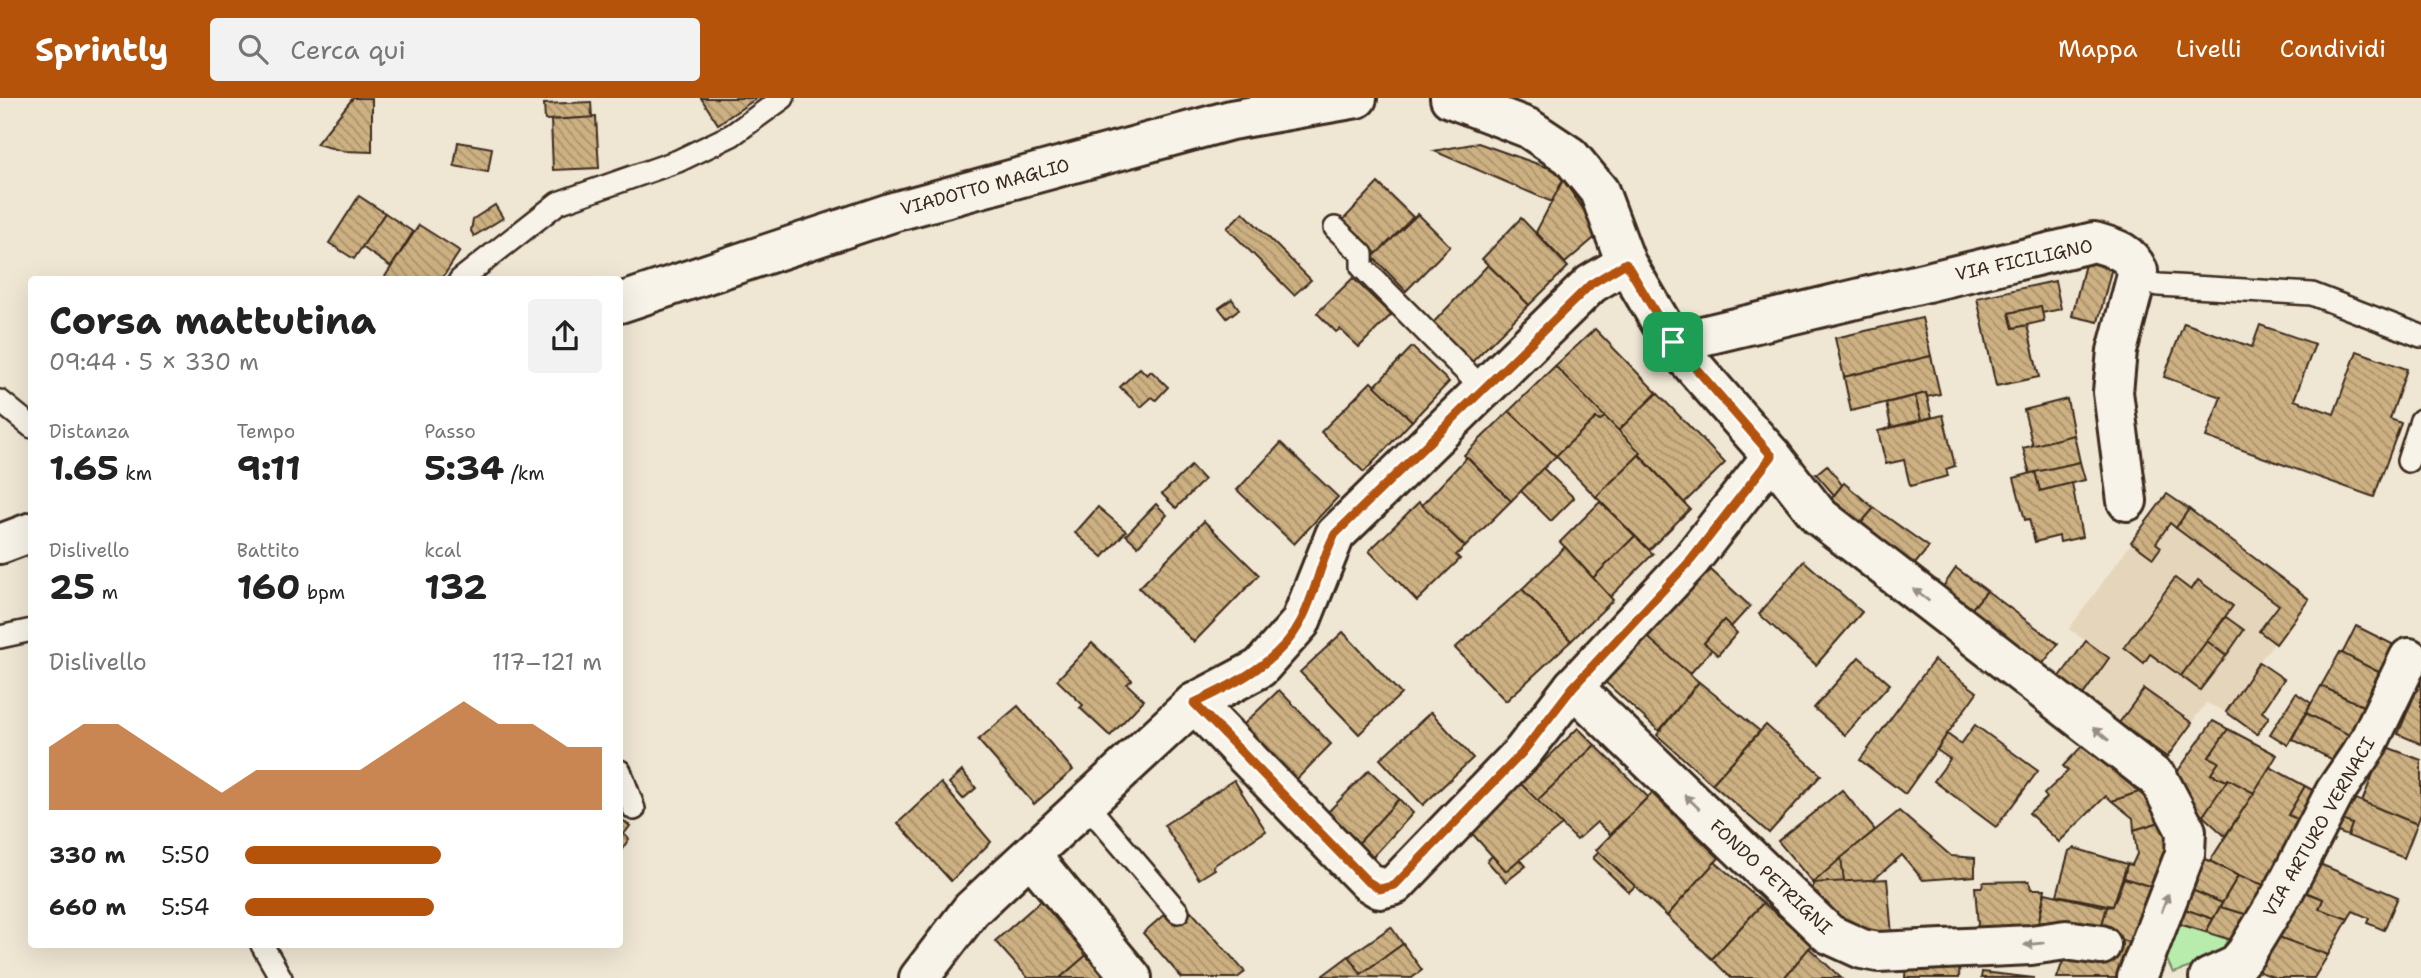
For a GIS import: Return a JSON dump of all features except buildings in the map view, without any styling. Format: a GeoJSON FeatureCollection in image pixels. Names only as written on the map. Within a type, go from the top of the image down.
{"type":"FeatureCollection","features":[{"type":"Feature","properties":{"kind":"street","name":"VIADOTTO MAGLIO"},"geometry":{"type":"LineString","coordinates":[[623,302],[893,212],[1231,120],[1357,98]]}},
{"type":"Feature","properties":{"kind":"street"},"geometry":{"type":"LineString","coordinates":[[1450,98],[1528,128],[1570,156],[1599,191],[1626,263],[1673,342],[1772,456],[1819,516],[2155,777],[2178,812],[2186,831],[2185,854],[2136,963]]}},
{"type":"Feature","properties":{"kind":"street","name":"VIA FICILIGNO"},"geometry":{"type":"LineString","coordinates":[[1673,342],[2094,242],[2119,250],[2132,258],[2138,271],[2137,281]]}},
{"type":"Feature","properties":{"kind":"street"},"geometry":{"type":"LineString","coordinates":[[919,978],[971,910],[1194,703],[1260,668],[1300,623],[1335,534],[1591,284],[1626,263]]}},
{"type":"Feature","properties":{"kind":"street"},"geometry":{"type":"LineString","coordinates":[[2127,501],[2113,391],[2117,351],[2137,281]]}},
{"type":"Feature","properties":{"kind":"street"},"geometry":{"type":"LineString","coordinates":[[1194,703],[1367,881],[1380,889],[1395,885],[1513,762],[1573,687],[1691,560],[1772,456]]}},
{"type":"Feature","properties":{"kind":"street"},"geometry":{"type":"LineString","coordinates":[[0,544],[28,534]]}},
{"type":"Feature","properties":{"kind":"street","name":"VIA ARTURO VERNACI"},"geometry":{"type":"LineString","coordinates":[[2209,978],[2235,966],[2246,954],[2285,889],[2334,792],[2367,745],[2409,658]]}},
{"type":"Feature","properties":{"kind":"street","name":"FONDO PETRIGNI"},"geometry":{"type":"LineString","coordinates":[[1573,687],[1829,934],[1862,949],[1878,952],[2031,945],[2066,940],[2136,963]]}},
{"type":"Feature","properties":{"kind":"street"},"geometry":{"type":"LineString","coordinates":[[1031,856],[1132,978]]}},
{"type":"Feature","properties":{"kind":"lane"},"geometry":{"type":"LineString","coordinates":[[465,276],[558,203],[678,161],[732,135],[783,98]]}},
{"type":"Feature","properties":{"kind":"lane"},"geometry":{"type":"LineString","coordinates":[[1335,228],[1362,254],[1362,267],[1484,390]]}},
{"type":"Feature","properties":{"kind":"lane"},"geometry":{"type":"LineString","coordinates":[[2137,281],[2159,285],[2312,294],[2421,336]]}},
{"type":"Feature","properties":{"kind":"lane"},"geometry":{"type":"LineString","coordinates":[[0,401],[28,424]]}},
{"type":"Feature","properties":{"kind":"lane"},"geometry":{"type":"LineString","coordinates":[[2408,461],[2421,420]]}},
{"type":"Feature","properties":{"kind":"lane"},"geometry":{"type":"LineString","coordinates":[[0,638],[28,631]]}},
{"type":"Feature","properties":{"kind":"lane"},"geometry":{"type":"LineString","coordinates":[[623,779],[634,809]]}},
{"type":"Feature","properties":{"kind":"lane"},"geometry":{"type":"LineString","coordinates":[[1087,805],[1178,912]]}},
{"type":"Feature","properties":{"kind":"lane"},"geometry":{"type":"LineString","coordinates":[[264,948],[281,978]]}},
{"type":"Feature","properties":{"kind":"shaded area"},"geometry":{"type":"Polygon","coordinates":[[[2167,494],[2309,599],[2259,662],[2226,712],[2206,703],[2167,757],[2059,678],[2086,641],[2069,629],[2167,494]]]}},
{"type":"Feature","properties":{"kind":"green space"},"geometry":{"type":"Polygon","coordinates":[[[2175,923],[2228,939],[2218,958],[2173,973],[2165,955],[2175,923]]]}},
{"type":"Feature","properties":{"kind":"route"},"geometry":{"type":"LineString","coordinates":[[1626,263],[1673,342],[1772,456],[1691,560],[1573,687],[1522,753],[1395,885],[1380,889],[1367,881],[1194,703],[1260,668],[1300,623],[1335,534],[1591,284],[1626,263]]}}]}
